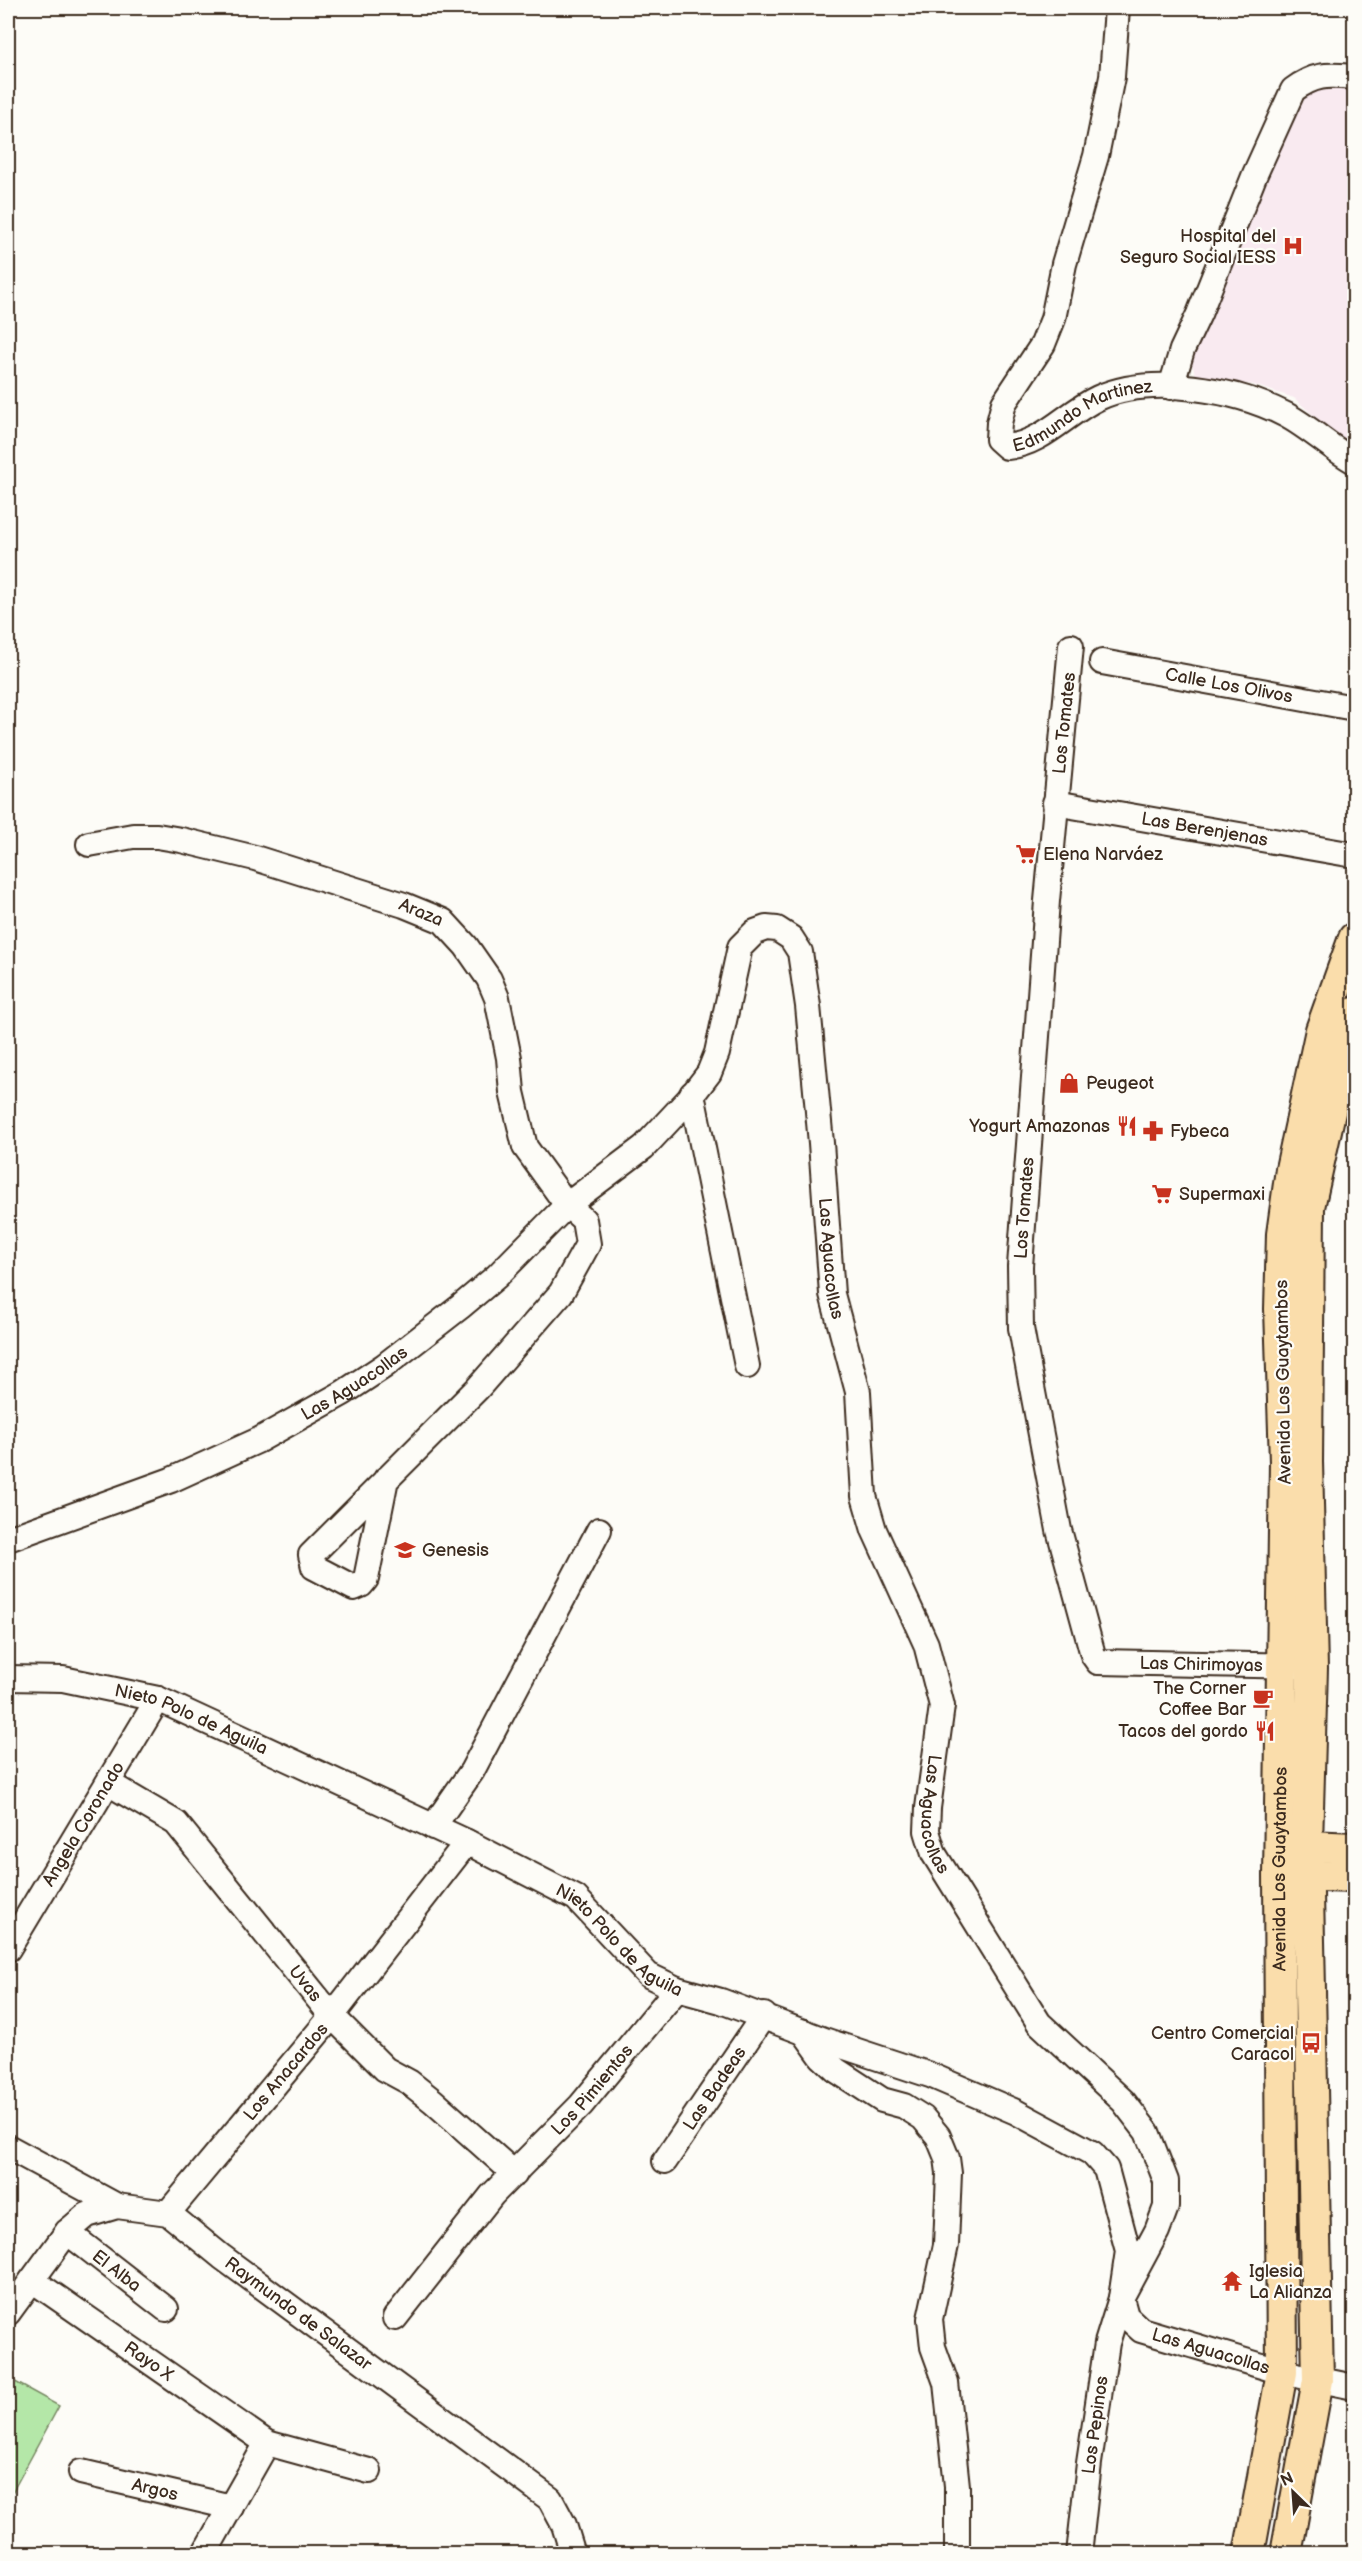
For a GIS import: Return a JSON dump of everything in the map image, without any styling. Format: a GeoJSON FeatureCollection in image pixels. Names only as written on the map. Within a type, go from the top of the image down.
{"type":"FeatureCollection","features":[{"type":"Feature","properties":{"kind":"main road","name":"Avenida Los Guaytambos"},"geometry":{"type":"LineString","coordinates":[[1293,1845],[1312,1668],[1296,1462],[1280,1309],[1296,1231],[1291,1168],[1341,1026],[1354,938]]}},
{"type":"Feature","properties":{"kind":"main road","name":"Avenida Los Guaytambos"},"geometry":{"type":"LineString","coordinates":[[1249,2553],[1282,2373],[1293,1875],[1283,1665],[1296,1462]]}},
{"type":"Feature","properties":{"kind":"main road"},"geometry":{"type":"LineString","coordinates":[[1293,1845],[1354,1848]]}},
{"type":"Feature","properties":{"kind":"main road","name":"Avenida Los Guaytambos"},"geometry":{"type":"LineString","coordinates":[[1286,2553],[1318,2380],[1293,1875]]}},
{"type":"Feature","properties":{"kind":"main road"},"geometry":{"type":"LineString","coordinates":[[1293,1875],[1354,1877]]}},
{"type":"Feature","properties":{"kind":"street","name":"Edmundo Martinez"},"geometry":{"type":"LineString","coordinates":[[1117,8],[1112,77],[1096,156],[1064,264],[1053,319],[1043,344],[1004,403],[998,439],[1007,447],[1022,446],[1039,438],[1080,408],[1119,389],[1172,387],[1221,392],[1286,415],[1354,461]]}},
{"type":"Feature","properties":{"kind":"street"},"geometry":{"type":"LineString","coordinates":[[1172,387],[1182,350],[1199,314],[1255,174],[1293,90],[1304,82],[1324,74],[1354,77]]}},
{"type":"Feature","properties":{"kind":"street","name":"Los Tomates"},"geometry":{"type":"LineString","coordinates":[[1071,646],[1055,803],[1020,1266],[1022,1328],[1032,1398],[1057,1519],[1093,1655]]}},
{"type":"Feature","properties":{"kind":"street","name":"Calle Los Olivos"},"geometry":{"type":"LineString","coordinates":[[1102,662],[1354,708]]}},
{"type":"Feature","properties":{"kind":"street","name":"Las Berenjenas"},"geometry":{"type":"LineString","coordinates":[[1055,803],[1354,855]]}},
{"type":"Feature","properties":{"kind":"street","name":"Araza"},"geometry":{"type":"LineString","coordinates":[[89,844],[133,836],[149,836],[198,844],[255,858],[404,905],[443,921],[466,946],[489,979],[502,1017],[512,1092],[525,1147],[567,1205],[584,1220],[588,1244],[561,1293],[478,1388],[386,1479]]}},
{"type":"Feature","properties":{"kind":"street","name":"Las Aguacollas"},"geometry":{"type":"LineString","coordinates":[[8,1539],[171,1480],[216,1461],[302,1418],[384,1366],[460,1307],[497,1275],[567,1205],[644,1147],[692,1094],[709,1073],[717,1053],[740,947],[750,934],[760,929],[771,928],[787,934],[795,942],[800,952],[808,1006],[832,1294],[858,1392],[864,1496],[874,1530],[926,1644],[942,1706],[928,1808],[927,1831],[934,1854],[1039,2023],[1123,2101],[1146,2132],[1166,2181],[1166,2207],[1157,2231],[1121,2298],[1126,2316],[1141,2330],[1282,2373],[1354,2387]]}},
{"type":"Feature","properties":{"kind":"street"},"geometry":{"type":"LineString","coordinates":[[692,1094],[747,1366]]}},
{"type":"Feature","properties":{"kind":"street"},"geometry":{"type":"LineString","coordinates":[[433,1827],[472,1772],[599,1530]]}},
{"type":"Feature","properties":{"kind":"street","name":"Las Chirimoyas"},"geometry":{"type":"LineString","coordinates":[[1093,1655],[1098,1662],[1283,1665],[1312,1668]]}},
{"type":"Feature","properties":{"kind":"street","name":"Nieto Polo de Aguila"},"geometry":{"type":"LineString","coordinates":[[8,1678],[63,1680],[158,1699],[467,1842],[576,1898],[648,1976],[677,1989],[764,2015],[804,2032],[941,2080],[1016,2112],[1092,2152],[1106,2169],[1128,2251],[1121,2298]]}},
{"type":"Feature","properties":{"kind":"street","name":"Angela Coronado"},"geometry":{"type":"LineString","coordinates":[[8,1949],[158,1699]]}},
{"type":"Feature","properties":{"kind":"street","name":"Uvas"},"geometry":{"type":"LineString","coordinates":[[108,1783],[176,1823],[332,2016],[385,2069],[409,2082],[434,2101],[508,2180]]}},
{"type":"Feature","properties":{"kind":"street","name":"Los Anacardos"},"geometry":{"type":"LineString","coordinates":[[168,2213],[332,2016],[467,1842]]}},
{"type":"Feature","properties":{"kind":"street","name":"Los Pimientos"},"geometry":{"type":"LineString","coordinates":[[395,2318],[492,2194],[581,2105],[677,1989]]}},
{"type":"Feature","properties":{"kind":"street","name":"Las Badeas"},"geometry":{"type":"LineString","coordinates":[[665,2162],[764,2015]]}},
{"type":"Feature","properties":{"kind":"street"},"geometry":{"type":"LineString","coordinates":[[804,2032],[836,2070],[882,2100],[904,2106],[923,2118],[938,2136],[947,2158],[949,2173],[947,2236],[930,2319],[933,2347],[946,2383],[957,2486],[957,2553]]}},
{"type":"Feature","properties":{"kind":"street"},"geometry":{"type":"LineString","coordinates":[[8,2147],[117,2206],[168,2213]]}},
{"type":"Feature","properties":{"kind":"street"},"geometry":{"type":"LineString","coordinates":[[8,2313],[67,2232],[87,2215],[117,2206]]}},
{"type":"Feature","properties":{"kind":"street","name":"Raymundo de Salazar"},"geometry":{"type":"LineString","coordinates":[[168,2213],[222,2257],[550,2499],[564,2525],[573,2553]]}},
{"type":"Feature","properties":{"kind":"street","name":"El Alba"},"geometry":{"type":"LineString","coordinates":[[67,2232],[166,2310]]}},
{"type":"Feature","properties":{"kind":"street","name":"Rayo X"},"geometry":{"type":"LineString","coordinates":[[32,2280],[267,2443],[369,2471]]}},
{"type":"Feature","properties":{"kind":"street","name":"Los Pepinos"},"geometry":{"type":"LineString","coordinates":[[1079,2553],[1089,2463],[1107,2343],[1121,2298]]}},
{"type":"Feature","properties":{"kind":"street"},"geometry":{"type":"LineString","coordinates":[[204,2553],[267,2443]]}},
{"type":"Feature","properties":{"kind":"street","name":"Argos"},"geometry":{"type":"LineString","coordinates":[[81,2472],[231,2507]]}},
{"type":"Feature","properties":{"kind":"shaded area","name":"Hospital del Seguro Social IESS"},"geometry":{"type":"Polygon","coordinates":[[[1354,80],[1354,451],[1294,398],[1254,385],[1196,376],[1189,356],[1295,94],[1354,80]]]}},
{"type":"Feature","properties":{"kind":"green space"},"geometry":{"type":"Polygon","coordinates":[[[8,2378],[59,2406],[8,2500],[8,2378]]]}},
{"type":"Feature","properties":{"kind":"place","name":"Hospital del Seguro Social IESS"},"geometry":{"type":"Point","coordinates":[1293,246]}},
{"type":"Feature","properties":{"kind":"place","name":"Elena Narváez"},"geometry":{"type":"Point","coordinates":[1026,854]}},
{"type":"Feature","properties":{"kind":"place","name":"Peugeot"},"geometry":{"type":"Point","coordinates":[1069,1083]}},
{"type":"Feature","properties":{"kind":"place","name":"Yogurt Amazonas"},"geometry":{"type":"Point","coordinates":[1127,1126]}},
{"type":"Feature","properties":{"kind":"place","name":"Fybeca"},"geometry":{"type":"Point","coordinates":[1153,1131]}},
{"type":"Feature","properties":{"kind":"place","name":"Supermaxi"},"geometry":{"type":"Point","coordinates":[1162,1194]}},
{"type":"Feature","properties":{"kind":"place","name":"Genesis"},"geometry":{"type":"Point","coordinates":[405,1550]}},
{"type":"Feature","properties":{"kind":"place","name":"The Corner Coffee Bar"},"geometry":{"type":"Point","coordinates":[1263,1698]}},
{"type":"Feature","properties":{"kind":"place","name":"Tacos del gordo"},"geometry":{"type":"Point","coordinates":[1265,1731]}},
{"type":"Feature","properties":{"kind":"place","name":"Centro Comercial Caracol"},"geometry":{"type":"Point","coordinates":[1311,2043]}},
{"type":"Feature","properties":{"kind":"place","name":"Iglesia La Alianza"},"geometry":{"type":"Point","coordinates":[1232,2281]}}]}
